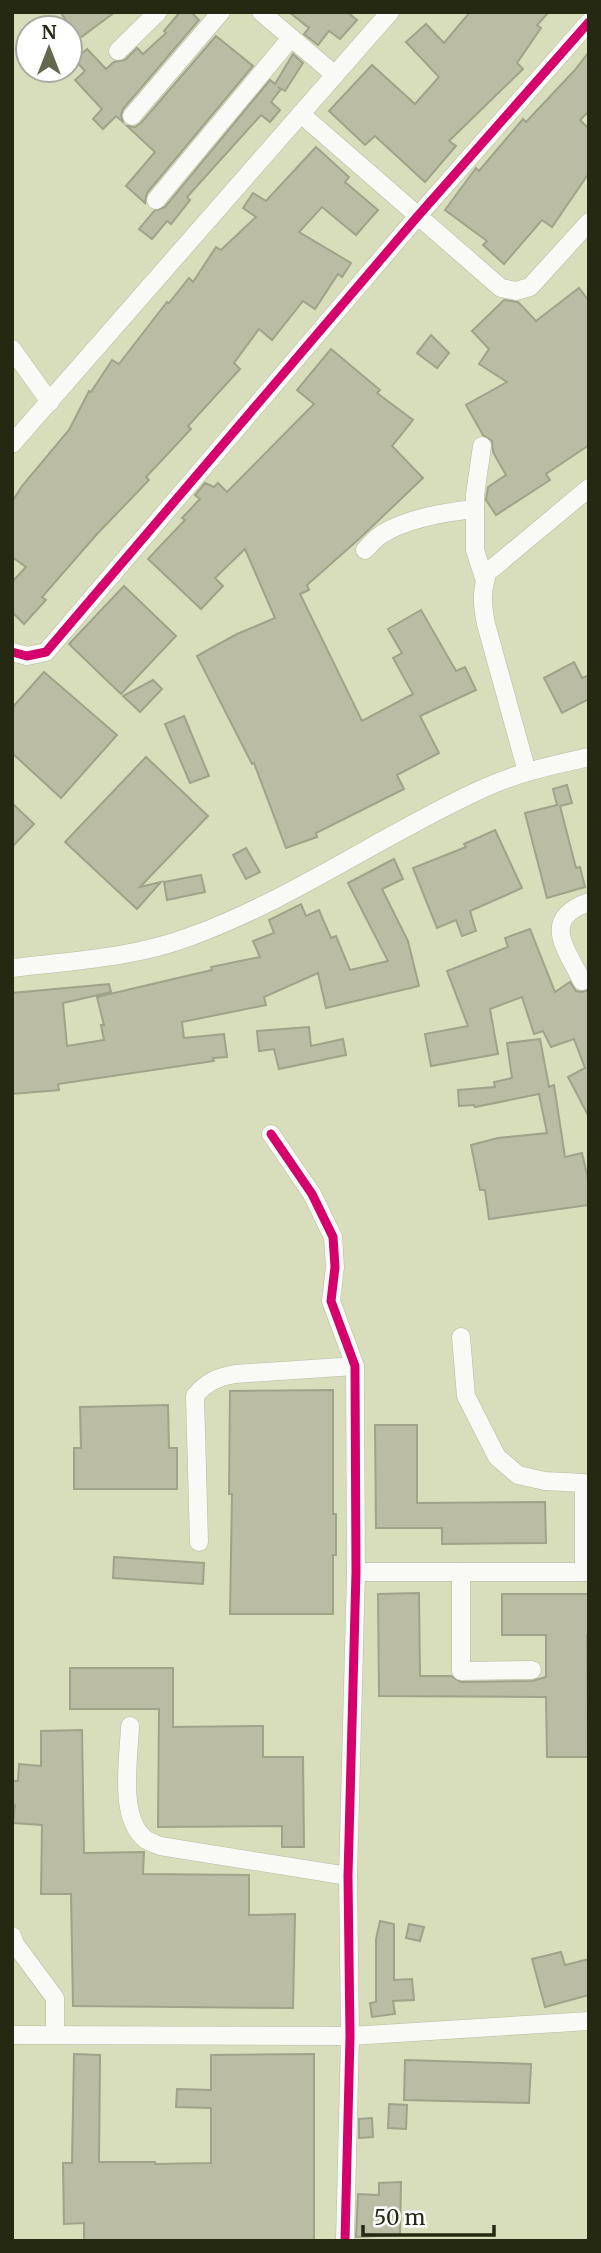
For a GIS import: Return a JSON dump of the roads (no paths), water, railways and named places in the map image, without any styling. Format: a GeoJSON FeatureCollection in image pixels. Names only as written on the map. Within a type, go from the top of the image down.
{"type":"FeatureCollection","features":[{"type":"Feature","properties":{"kind":"street"},"geometry":{"type":"LineString","coordinates":[[118,51],[158,12]]}},
{"type":"Feature","properties":{"kind":"street"},"geometry":{"type":"LineString","coordinates":[[132,116],[221,12]]}},
{"type":"Feature","properties":{"kind":"street"},"geometry":{"type":"LineString","coordinates":[[261,12],[335,75]]}},
{"type":"Feature","properties":{"kind":"street"},"geometry":{"type":"LineString","coordinates":[[12,444],[390,12]]}},
{"type":"Feature","properties":{"kind":"street"},"geometry":{"type":"LineString","coordinates":[[12,652],[27,656],[46,652],[417,217],[589,22]]}},
{"type":"Feature","properties":{"kind":"street"},"geometry":{"type":"LineString","coordinates":[[156,200],[291,38]]}},
{"type":"Feature","properties":{"kind":"street"},"geometry":{"type":"LineString","coordinates":[[301,114],[500,288],[516,291],[530,287],[589,222]]}},
{"type":"Feature","properties":{"kind":"street"},"geometry":{"type":"LineString","coordinates":[[12,349],[50,402]]}},
{"type":"Feature","properties":{"kind":"street"},"geometry":{"type":"LineString","coordinates":[[482,446],[475,509],[475,550],[485,581]]}},
{"type":"Feature","properties":{"kind":"street"},"geometry":{"type":"LineString","coordinates":[[527,772],[482,604],[485,581],[488,572],[589,488]]}},
{"type":"Feature","properties":{"kind":"street"},"geometry":{"type":"LineString","coordinates":[[365,550],[381,534],[413,521],[475,509]]}},
{"type":"Feature","properties":{"kind":"street"},"geometry":{"type":"LineString","coordinates":[[12,968],[111,956],[190,937],[276,898],[484,788],[527,772],[589,757]]}},
{"type":"Feature","properties":{"kind":"street"},"geometry":{"type":"LineString","coordinates":[[582,981],[560,936],[562,920],[571,908],[589,902]]}},
{"type":"Feature","properties":{"kind":"street"},"geometry":{"type":"LineString","coordinates":[[271,1134],[312,1194],[333,1237],[335,1267],[331,1301],[355,1366],[356,1572],[348,1876],[350,2036],[345,2241]]}},
{"type":"Feature","properties":{"kind":"street"},"geometry":{"type":"LineString","coordinates":[[356,1572],[586,1572],[584,1483],[545,1481],[517,1475],[497,1457],[466,1396],[461,1337]]}},
{"type":"Feature","properties":{"kind":"street"},"geometry":{"type":"LineString","coordinates":[[199,1542],[195,1396],[203,1387],[218,1378],[235,1374],[355,1366]]}},
{"type":"Feature","properties":{"kind":"street"},"geometry":{"type":"LineString","coordinates":[[461,1572],[461,1671],[532,1670]]}},
{"type":"Feature","properties":{"kind":"street"},"geometry":{"type":"LineString","coordinates":[[130,1726],[127,1797],[130,1813],[145,1839],[160,1846],[348,1876]]}},
{"type":"Feature","properties":{"kind":"street"},"geometry":{"type":"LineString","coordinates":[[12,1936],[55,1998],[55,2035]]}},
{"type":"Feature","properties":{"kind":"street"},"geometry":{"type":"LineString","coordinates":[[12,2035],[350,2036],[589,2021]]}}]}
